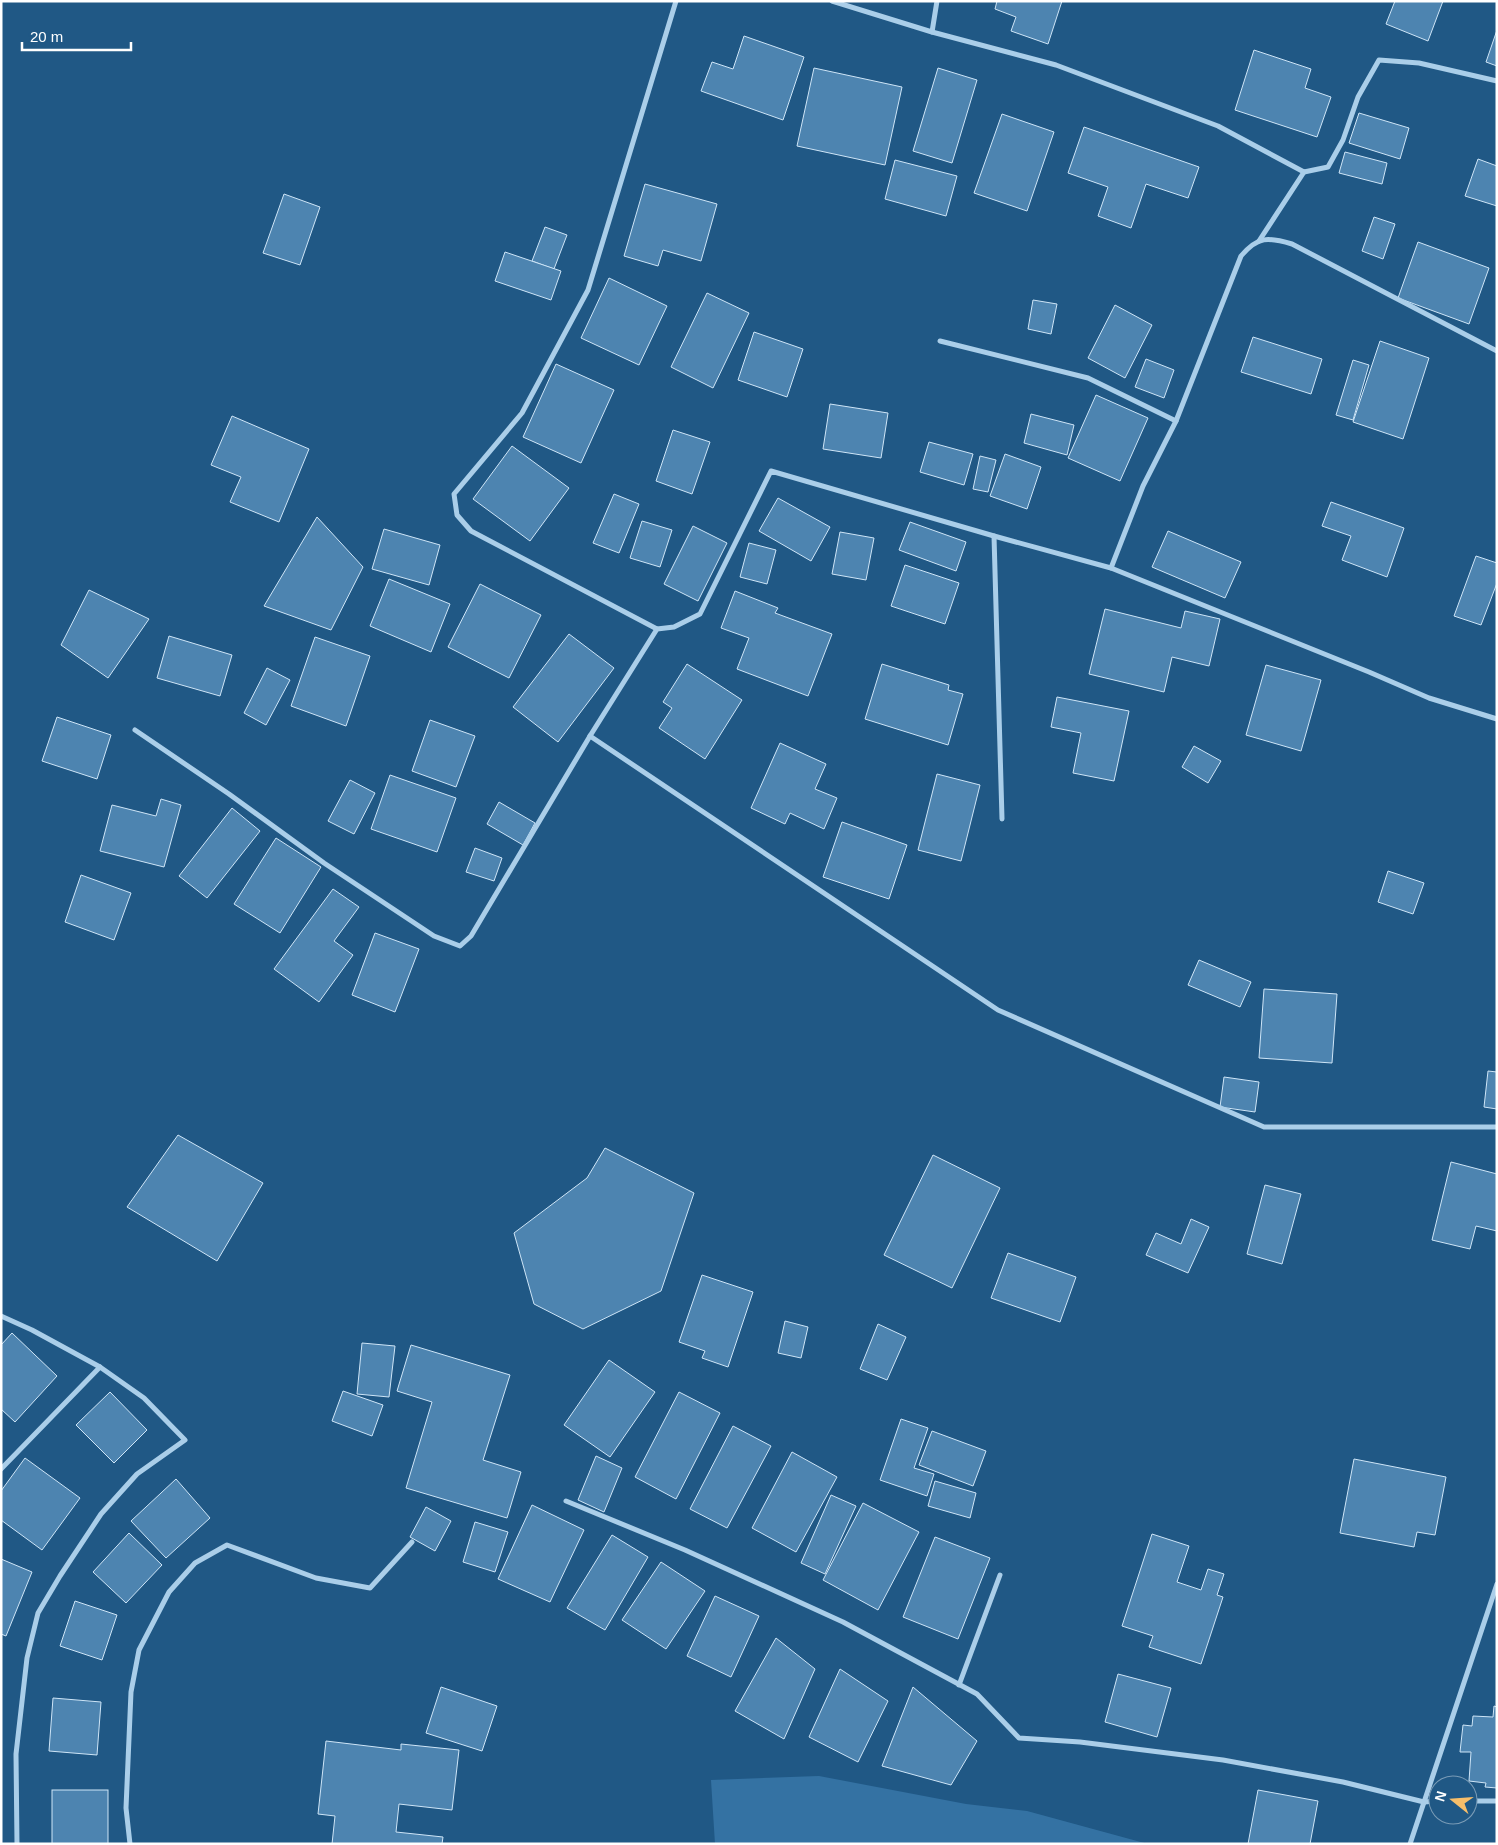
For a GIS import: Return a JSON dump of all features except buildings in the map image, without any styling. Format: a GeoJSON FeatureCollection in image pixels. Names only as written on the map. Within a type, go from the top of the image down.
{"type":"FeatureCollection","features":[{"type":"Feature","properties":{"kind":"street"},"geometry":{"type":"LineString","coordinates":[[676,1],[588,290],[522,413],[454,494],[457,514],[471,532],[657,629],[674,627],[700,614],[771,471],[1111,568],[1360,668],[1428,698],[1497,719]]}},
{"type":"Feature","properties":{"kind":"street"},"geometry":{"type":"LineString","coordinates":[[832,1],[932,32],[1056,65],[1218,126],[1304,172],[1328,167],[1343,140],[1358,97],[1379,60],[1419,63],[1497,81]]}},
{"type":"Feature","properties":{"kind":"street"},"geometry":{"type":"LineString","coordinates":[[932,32],[937,1]]}},
{"type":"Feature","properties":{"kind":"street"},"geometry":{"type":"LineString","coordinates":[[1259,241],[1304,172]]}},
{"type":"Feature","properties":{"kind":"street"},"geometry":{"type":"LineString","coordinates":[[1111,568],[1143,486],[1176,421],[1241,256],[1250,245],[1272,239],[1292,244],[1497,350]]}},
{"type":"Feature","properties":{"kind":"street"},"geometry":{"type":"LineString","coordinates":[[940,341],[1088,378],[1176,421]]}},
{"type":"Feature","properties":{"kind":"street"},"geometry":{"type":"LineString","coordinates":[[994,536],[1002,819]]}},
{"type":"Feature","properties":{"kind":"street"},"geometry":{"type":"LineString","coordinates":[[135,730],[229,794],[324,863],[402,915],[434,936],[460,946],[471,936],[590,736],[657,629]]}},
{"type":"Feature","properties":{"kind":"street"},"geometry":{"type":"LineString","coordinates":[[590,736],[998,1010],[1264,1128],[1497,1127]]}},
{"type":"Feature","properties":{"kind":"street"},"geometry":{"type":"LineString","coordinates":[[1,1316],[32,1330],[100,1368],[144,1398],[185,1440],[137,1474],[101,1514],[38,1613],[27,1658],[16,1754],[17,1844]]}},
{"type":"Feature","properties":{"kind":"street"},"geometry":{"type":"LineString","coordinates":[[1,1469],[100,1368]]}},
{"type":"Feature","properties":{"kind":"street"},"geometry":{"type":"LineString","coordinates":[[566,1501],[685,1550],[843,1622],[977,1694],[1019,1738],[1080,1742],[1223,1760],[1343,1782],[1428,1802]]}},
{"type":"Feature","properties":{"kind":"street"},"geometry":{"type":"LineString","coordinates":[[130,1844],[126,1808],[130,1692],[139,1650],[170,1592],[195,1564],[227,1545],[316,1578],[370,1588],[412,1542]]}},
{"type":"Feature","properties":{"kind":"street"},"geometry":{"type":"LineString","coordinates":[[959,1684],[1000,1575]]}},
{"type":"Feature","properties":{"kind":"street"},"geometry":{"type":"LineString","coordinates":[[1410,1844],[1497,1584]]}},
{"type":"Feature","properties":{"kind":"street"},"geometry":{"type":"LineString","coordinates":[[1478,1801],[1497,1802]]}},
{"type":"Feature","properties":{"kind":"shaded area"},"geometry":{"type":"Polygon","coordinates":[[[819,1776],[966,1804],[1027,1811],[1148,1844],[715,1844],[711,1780],[819,1776]]]}}]}
